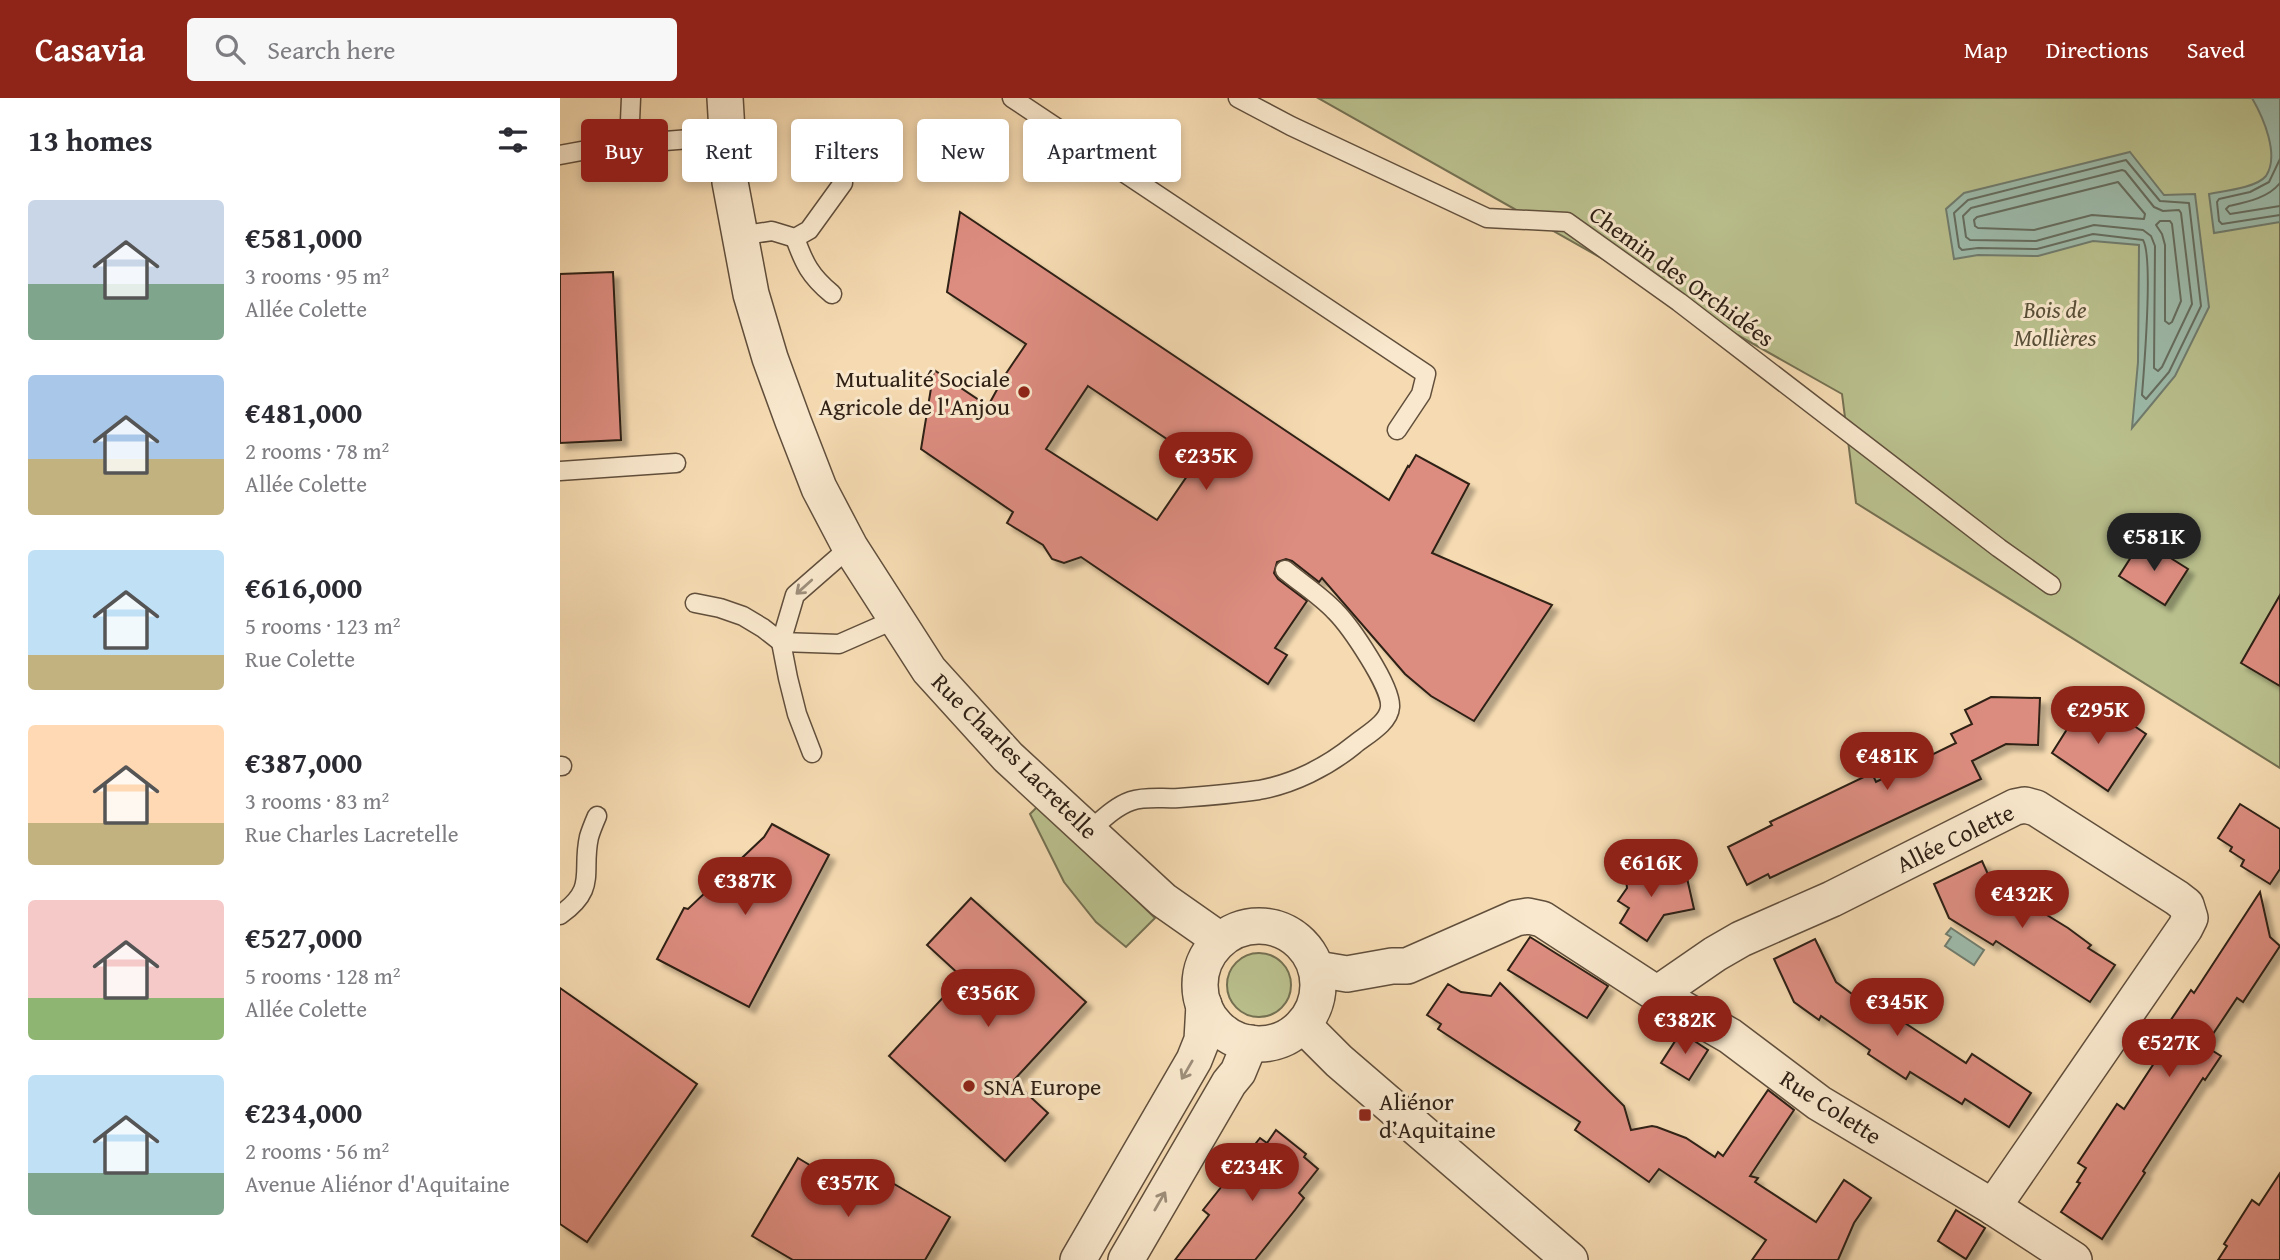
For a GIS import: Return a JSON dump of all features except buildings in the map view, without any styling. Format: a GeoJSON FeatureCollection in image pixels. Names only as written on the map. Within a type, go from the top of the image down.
{"type":"FeatureCollection","features":[{"type":"Feature","properties":{"kind":"street","name":"Rue Charles Lacretelle"},"geometry":{"type":"LineString","coordinates":[[725,114],[730,182],[739,236],[769,358],[820,488],[850,547],[929,670],[1008,757],[1163,900],[1220,940]]}},
{"type":"Feature","properties":{"kind":"street","name":"Allée Colette"},"geometry":{"type":"LineString","coordinates":[[1657,994],[1741,939],[1832,899],[2015,807],[2025,805],[2036,808],[2132,868],[2186,905],[2190,918],[1993,1208]]}},
{"type":"Feature","properties":{"kind":"street","name":"Rue Colette"},"geometry":{"type":"LineString","coordinates":[[1317,970],[1347,974],[1407,966],[1516,918],[1528,916],[1542,919],[1657,994],[1730,1036],[1819,1103],[2074,1260]]}},
{"type":"Feature","properties":{"kind":"street"},"geometry":{"type":"LineString","coordinates":[[1078,1260],[1194,1060],[1202,1040],[1203,1005],[1199,984],[1201,970],[1210,951],[1231,932],[1244,927],[1264,925],[1289,933],[1305,946],[1317,970],[1319,991],[1316,1002],[1303,1025],[1279,1041],[1261,1044],[1232,1038],[1213,1022],[1203,1005]]}},
{"type":"Feature","properties":{"kind":"street"},"geometry":{"type":"LineString","coordinates":[[1303,1025],[1339,1061],[1570,1260]]}},
{"type":"Feature","properties":{"kind":"street"},"geometry":{"type":"LineString","coordinates":[[1126,1260],[1229,1083],[1238,1072],[1250,1043]]}},
{"type":"Feature","properties":{"kind":"lane"},"geometry":{"type":"LineString","coordinates":[[630,119],[631,98]]}},
{"type":"Feature","properties":{"kind":"lane"},"geometry":{"type":"LineString","coordinates":[[1012,98],[1426,374],[1421,394],[1396,430]]}},
{"type":"Feature","properties":{"kind":"lane","name":"Chemin des Orchidées"},"geometry":{"type":"LineString","coordinates":[[1238,98],[1487,218],[1567,222],[1679,302],[1999,548],[2052,585]]}},
{"type":"Feature","properties":{"kind":"lane"},"geometry":{"type":"LineString","coordinates":[[668,141],[690,139],[725,114]]}},
{"type":"Feature","properties":{"kind":"lane"},"geometry":{"type":"LineString","coordinates":[[560,155],[581,152]]}},
{"type":"Feature","properties":{"kind":"lane"},"geometry":{"type":"LineString","coordinates":[[739,236],[772,231],[795,237],[809,230],[843,183]]}},
{"type":"Feature","properties":{"kind":"lane"},"geometry":{"type":"LineString","coordinates":[[795,237],[804,265],[817,282],[832,293]]}},
{"type":"Feature","properties":{"kind":"lane"},"geometry":{"type":"LineString","coordinates":[[560,471],[676,463]]}},
{"type":"Feature","properties":{"kind":"lane"},"geometry":{"type":"LineString","coordinates":[[812,752],[797,714],[781,642],[795,595],[850,547]]}},
{"type":"Feature","properties":{"kind":"lane"},"geometry":{"type":"LineString","coordinates":[[1088,832],[1114,810],[1130,802],[1227,795],[1263,789],[1304,776],[1344,753],[1386,719],[1390,708],[1389,698],[1362,646],[1336,611],[1285,570]]}},
{"type":"Feature","properties":{"kind":"lane"},"geometry":{"type":"LineString","coordinates":[[695,603],[743,616],[781,642],[839,644],[896,619]]}},
{"type":"Feature","properties":{"kind":"lane"},"geometry":{"type":"LineString","coordinates":[[560,915],[573,906],[581,895],[588,872],[589,837],[597,816]]}},
{"type":"Feature","properties":{"kind":"green space","name":"Bois de Mollières"},"geometry":{"type":"Polygon","coordinates":[[[1318,98],[2280,98],[2280,768],[1856,503],[1842,394],[1318,98]]]}},
{"type":"Feature","properties":{"kind":"green space"},"geometry":{"type":"Polygon","coordinates":[[[1037,807],[1071,836],[1155,918],[1126,947],[1096,922],[1064,882],[1030,814],[1037,807]]]}},
{"type":"Feature","properties":{"kind":"green space"},"geometry":{"type":"Polygon","coordinates":[[[1259,953],[1277,959],[1285,967],[1291,985],[1285,1003],[1277,1011],[1259,1017],[1241,1011],[1233,1003],[1227,985],[1233,967],[1241,959],[1259,953]]]}},
{"type":"Feature","properties":{"kind":"water"},"geometry":{"type":"Polygon","coordinates":[[[2252,98],[2280,98],[2280,222],[2214,233],[2209,194],[2255,183],[2266,176],[2270,167],[2271,147],[2261,115],[2252,98]]]}},
{"type":"Feature","properties":{"kind":"water"},"geometry":{"type":"Polygon","coordinates":[[[2130,152],[2164,195],[2195,194],[2209,307],[2175,376],[2132,428],[2138,362],[2139,245],[2093,241],[2038,256],[1978,255],[1954,259],[1946,209],[1964,193],[2130,152]]]}},
{"type":"Feature","properties":{"kind":"water"},"geometry":{"type":"Polygon","coordinates":[[[1951,928],[1984,950],[1974,965],[1945,946],[1951,937],[1946,934],[1951,928]]]}},
{"type":"Feature","properties":{"kind":"place","name":"Mutualité Sociale Agricole de l'Anjou"},"geometry":{"type":"Point","coordinates":[1024,392]}},
{"type":"Feature","properties":{"kind":"place","name":"SNA Europe"},"geometry":{"type":"Point","coordinates":[969,1086]}},
{"type":"Feature","properties":{"kind":"place","name":"Aliénor d’Aquitaine"},"geometry":{"type":"Point","coordinates":[1365,1115]}}]}
